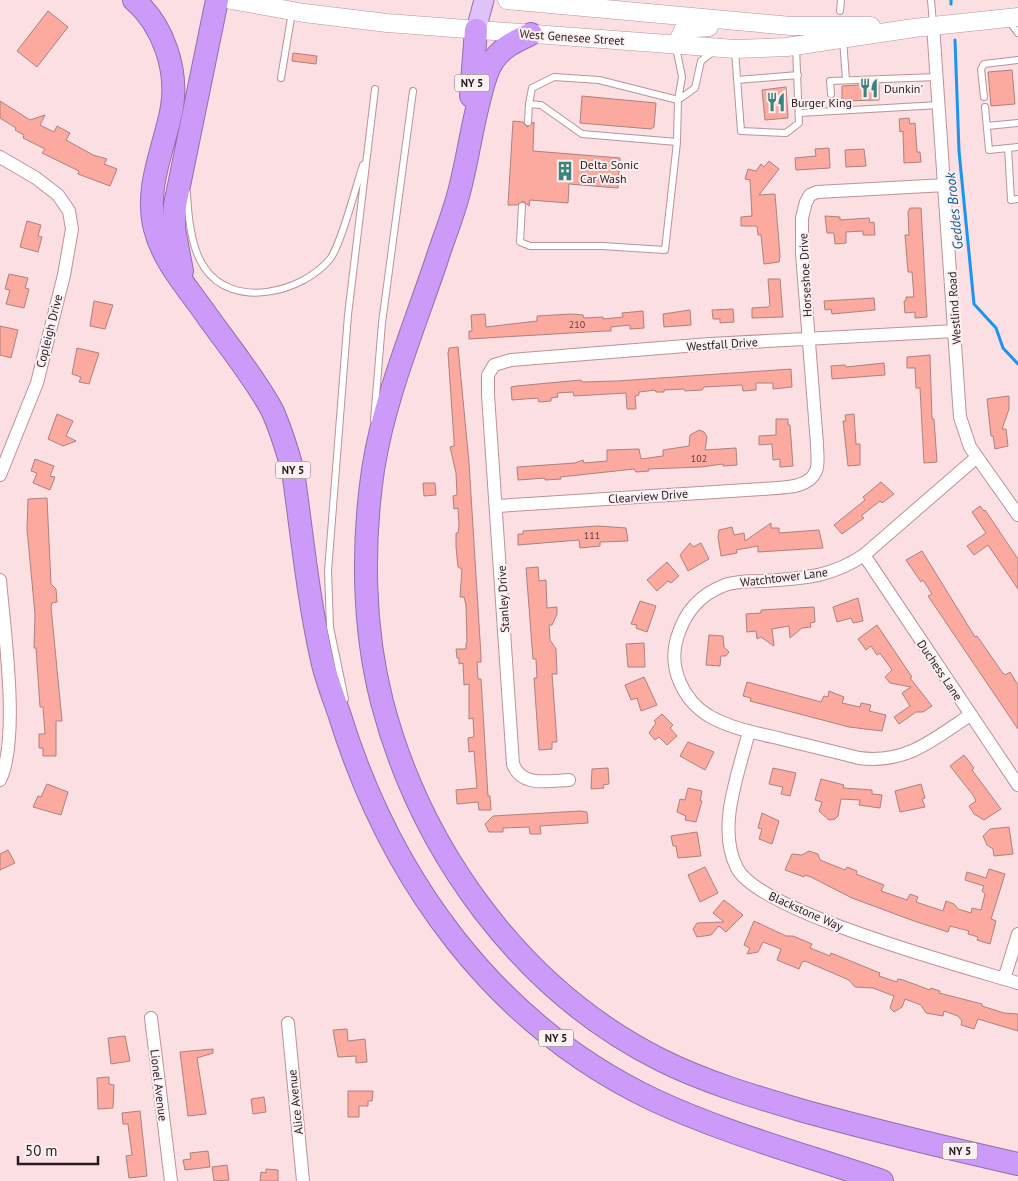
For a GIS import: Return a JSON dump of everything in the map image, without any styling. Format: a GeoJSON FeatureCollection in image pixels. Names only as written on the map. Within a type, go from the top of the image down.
{"type":"FeatureCollection","features":[{"type":"Feature","properties":{"kind":"highway","name":"NY 5"},"geometry":{"type":"LineString","coordinates":[[134,0],[151,18],[158,30],[168,55],[171,72],[172,107],[154,176],[152,201],[155,228],[163,250],[186,286],[272,410],[285,443],[293,471],[322,660],[350,751],[387,834],[411,878],[464,952],[520,1009],[566,1047],[652,1099],[702,1121],[882,1181]]}},
{"type":"Feature","properties":{"kind":"highway"},"geometry":{"type":"LineString","coordinates":[[186,286],[174,229],[175,205],[217,0]]}},
{"type":"Feature","properties":{"kind":"highway","name":"NY 5"},"geometry":{"type":"LineString","coordinates":[[476,30],[470,135],[459,194],[386,411],[374,469],[367,528],[367,587],[372,643],[381,700],[404,772],[431,830],[458,875],[487,914],[523,956],[576,1005],[605,1027],[656,1058],[737,1092],[849,1124],[1018,1164]]}},
{"type":"Feature","properties":{"kind":"highway"},"geometry":{"type":"LineString","coordinates":[[470,135],[492,63],[504,48],[531,34]]}},
{"type":"Feature","properties":{"kind":"main road","name":"West Genesee Street"},"geometry":{"type":"LineString","coordinates":[[231,0],[292,11],[388,23],[727,48],[796,46],[914,28],[1013,18]]}},
{"type":"Feature","properties":{"kind":"main road","name":"NY 5"},"geometry":{"type":"LineString","coordinates":[[476,30],[484,0]]}},
{"type":"Feature","properties":{"kind":"main road","name":"West Genesee Street"},"geometry":{"type":"LineString","coordinates":[[507,0],[769,24],[914,28]]}},
{"type":"Feature","properties":{"kind":"main road"},"geometry":{"type":"LineString","coordinates":[[676,45],[681,32],[689,27],[743,27],[769,24]]}},
{"type":"Feature","properties":{"kind":"street","name":"Westlind Road"},"geometry":{"type":"LineString","coordinates":[[933,26],[946,185],[960,417],[965,435],[977,457],[1018,515]]}},
{"type":"Feature","properties":{"kind":"street","name":"Copleigh Drive"},"geometry":{"type":"LineString","coordinates":[[0,157],[50,189],[66,204],[70,211],[72,229],[64,275],[37,382],[0,475]]}},
{"type":"Feature","properties":{"kind":"street","name":"Horseshoe Drive"},"geometry":{"type":"LineString","coordinates":[[800,485],[812,479],[817,470],[818,444],[802,253],[802,218],[806,202],[810,196],[817,192],[946,185]]}},
{"type":"Feature","properties":{"kind":"street","name":"Westfall Drive"},"geometry":{"type":"LineString","coordinates":[[491,369],[500,362],[511,360],[809,338],[955,331]]}},
{"type":"Feature","properties":{"kind":"street","name":"Stanley Drive"},"geometry":{"type":"LineString","coordinates":[[491,369],[488,375],[488,395],[513,764],[516,774],[523,779],[545,782],[569,780]]}},
{"type":"Feature","properties":{"kind":"street","name":"Watchtower Lane"},"geometry":{"type":"LineString","coordinates":[[970,715],[917,750],[896,757],[875,760],[749,731],[708,716],[692,702],[681,686],[674,663],[675,644],[687,613],[702,597],[725,585],[829,573],[846,568],[864,555],[977,457]]}},
{"type":"Feature","properties":{"kind":"street","name":"Clearview Drive"},"geometry":{"type":"LineString","coordinates":[[497,506],[800,485]]}},
{"type":"Feature","properties":{"kind":"street","name":"Duchess Lane"},"geometry":{"type":"LineString","coordinates":[[864,555],[1018,785]]}},
{"type":"Feature","properties":{"kind":"street"},"geometry":{"type":"LineString","coordinates":[[0,580],[8,682],[9,752],[0,780]]}},
{"type":"Feature","properties":{"kind":"street","name":"Blackstone Way"},"geometry":{"type":"LineString","coordinates":[[749,731],[736,785],[728,832],[730,851],[737,869],[748,882],[770,896],[827,922],[892,946],[1018,983]]}},
{"type":"Feature","properties":{"kind":"street"},"geometry":{"type":"LineString","coordinates":[[1004,979],[1018,934]]}},
{"type":"Feature","properties":{"kind":"street","name":"Lionel Avenue"},"geometry":{"type":"LineString","coordinates":[[150,1018],[171,1181]]}},
{"type":"Feature","properties":{"kind":"street","name":"Alice Avenue"},"geometry":{"type":"LineString","coordinates":[[288,1023],[303,1181]]}},
{"type":"Feature","properties":{"kind":"lane"},"geometry":{"type":"LineString","coordinates":[[840,0],[840,11]]}},
{"type":"Feature","properties":{"kind":"lane"},"geometry":{"type":"LineString","coordinates":[[931,0],[933,26]]}},
{"type":"Feature","properties":{"kind":"lane"},"geometry":{"type":"LineString","coordinates":[[281,78],[292,11]]}},
{"type":"Feature","properties":{"kind":"lane"},"geometry":{"type":"LineString","coordinates":[[1013,18],[1018,33]]}},
{"type":"Feature","properties":{"kind":"lane"},"geometry":{"type":"LineString","coordinates":[[843,39],[846,80]]}},
{"type":"Feature","properties":{"kind":"lane"},"geometry":{"type":"LineString","coordinates":[[522,206],[520,242],[530,246],[602,246],[665,250],[677,142],[678,100],[682,77],[676,45]]}},
{"type":"Feature","properties":{"kind":"lane"},"geometry":{"type":"LineString","coordinates":[[528,122],[532,88],[554,77],[599,80],[678,100],[695,88],[701,61],[727,48],[737,80],[741,132],[786,133],[799,123],[796,46]]}},
{"type":"Feature","properties":{"kind":"lane"},"geometry":{"type":"LineString","coordinates":[[984,97],[981,69],[984,64],[1018,60]]}},
{"type":"Feature","properties":{"kind":"lane"},"geometry":{"type":"LineString","coordinates":[[737,80],[798,75]]}},
{"type":"Feature","properties":{"kind":"lane"},"geometry":{"type":"LineString","coordinates":[[831,94],[830,81],[937,77]]}},
{"type":"Feature","properties":{"kind":"lane"},"geometry":{"type":"LineString","coordinates":[[349,711],[330,626],[328,571],[348,315],[375,89]]}},
{"type":"Feature","properties":{"kind":"lane"},"geometry":{"type":"LineString","coordinates":[[367,528],[382,323],[413,91]]}},
{"type":"Feature","properties":{"kind":"lane"},"geometry":{"type":"LineString","coordinates":[[529,104],[541,105],[582,134],[677,142]]}},
{"type":"Feature","properties":{"kind":"lane"},"geometry":{"type":"LineString","coordinates":[[799,113],[939,106]]}},
{"type":"Feature","properties":{"kind":"lane"},"geometry":{"type":"LineString","coordinates":[[985,107],[989,150],[1018,147]]}},
{"type":"Feature","properties":{"kind":"lane"},"geometry":{"type":"LineString","coordinates":[[987,126],[1018,123]]}},
{"type":"Feature","properties":{"kind":"lane"},"geometry":{"type":"LineString","coordinates":[[1008,148],[1011,200],[1018,199]]}},
{"type":"Feature","properties":{"kind":"lane"},"geometry":{"type":"LineString","coordinates":[[184,160],[188,207],[196,249],[203,266],[214,280],[249,292],[269,292],[287,288],[306,280],[332,257],[368,151]]}},
{"type":"Feature","properties":{"kind":"lane"},"geometry":{"type":"LineString","coordinates":[[363,758],[387,834]]}},
{"type":"Feature","properties":{"kind":"building"},"geometry":{"type":"Polygon","coordinates":[[[48,11],[68,27],[37,67],[17,51],[48,11]]]}},
{"type":"Feature","properties":{"kind":"building"},"geometry":{"type":"Polygon","coordinates":[[[293,53],[317,56],[316,64],[292,61],[293,53]]]}},
{"type":"Feature","properties":{"kind":"building"},"geometry":{"type":"Polygon","coordinates":[[[1012,70],[1015,104],[991,106],[988,72],[1012,70]]]}},
{"type":"Feature","properties":{"kind":"building"},"geometry":{"type":"Polygon","coordinates":[[[879,84],[879,100],[842,101],[842,86],[879,84]]]}},
{"type":"Feature","properties":{"kind":"building"},"geometry":{"type":"Polygon","coordinates":[[[786,87],[788,118],[765,120],[762,90],[786,87]]]}},
{"type":"Feature","properties":{"kind":"building"},"geometry":{"type":"Polygon","coordinates":[[[582,96],[656,103],[654,127],[651,129],[580,123],[582,96]]]}},
{"type":"Feature","properties":{"kind":"building"},"geometry":{"type":"Polygon","coordinates":[[[0,101],[30,120],[45,115],[40,125],[54,132],[57,126],[70,133],[66,140],[93,155],[107,159],[104,164],[117,169],[110,186],[78,174],[79,171],[42,153],[45,149],[23,138],[24,135],[15,130],[16,128],[0,118],[0,101]]]}},
{"type":"Feature","properties":{"kind":"building"},"geometry":{"type":"Polygon","coordinates":[[[909,118],[910,124],[915,123],[917,152],[920,152],[921,162],[904,163],[903,131],[900,132],[899,119],[909,118]]]}},
{"type":"Feature","properties":{"kind":"building","name":"Delta Sonic Car Wash"},"geometry":{"type":"Polygon","coordinates":[[[513,121],[523,122],[527,127],[534,122],[533,151],[620,158],[618,188],[569,184],[568,203],[530,200],[529,206],[523,201],[517,205],[508,205],[513,121]]]}},
{"type":"Feature","properties":{"kind":"building"},"geometry":{"type":"Polygon","coordinates":[[[829,148],[830,168],[796,170],[795,158],[816,156],[815,149],[829,148]]]}},
{"type":"Feature","properties":{"kind":"building"},"geometry":{"type":"Polygon","coordinates":[[[864,149],[866,166],[846,167],[845,150],[864,149]]]}},
{"type":"Feature","properties":{"kind":"building"},"geometry":{"type":"Polygon","coordinates":[[[769,161],[779,169],[759,195],[775,194],[780,256],[779,262],[764,264],[761,235],[758,235],[757,226],[741,226],[741,217],[752,216],[750,180],[745,179],[748,169],[756,171],[761,164],[764,167],[769,161]]]}},
{"type":"Feature","properties":{"kind":"building"},"geometry":{"type":"Polygon","coordinates":[[[910,208],[921,208],[927,317],[915,318],[915,312],[905,313],[904,301],[906,301],[906,297],[914,297],[912,272],[908,272],[905,235],[909,235],[908,212],[910,208]]]}},
{"type":"Feature","properties":{"kind":"building"},"geometry":{"type":"Polygon","coordinates":[[[825,216],[840,217],[840,220],[869,218],[870,223],[874,222],[875,235],[863,235],[863,231],[846,232],[846,243],[835,244],[834,233],[827,233],[825,216]]]}},
{"type":"Feature","properties":{"kind":"building"},"geometry":{"type":"Polygon","coordinates":[[[27,221],[41,225],[38,236],[42,237],[38,252],[20,247],[27,221]]]}},
{"type":"Feature","properties":{"kind":"building"},"geometry":{"type":"Polygon","coordinates":[[[9,274],[28,278],[25,288],[29,289],[24,308],[6,304],[10,290],[5,289],[9,274]]]}},
{"type":"Feature","properties":{"kind":"building"},"geometry":{"type":"Polygon","coordinates":[[[768,279],[780,279],[783,317],[752,318],[752,308],[768,307],[770,305],[768,279]]]}},
{"type":"Feature","properties":{"kind":"building"},"geometry":{"type":"Polygon","coordinates":[[[874,298],[875,310],[832,314],[831,309],[825,310],[824,301],[874,298]]]}},
{"type":"Feature","properties":{"kind":"building"},"geometry":{"type":"Polygon","coordinates":[[[94,301],[113,305],[105,329],[90,326],[94,301]]]}},
{"type":"Feature","properties":{"kind":"building"},"geometry":{"type":"Polygon","coordinates":[[[733,309],[734,322],[720,323],[720,319],[713,319],[712,310],[733,309]]]}},
{"type":"Feature","properties":{"kind":"building"},"geometry":{"type":"Polygon","coordinates":[[[690,310],[691,325],[664,327],[663,314],[690,310]]]}},
{"type":"Feature","properties":{"kind":"building"},"geometry":{"type":"Polygon","coordinates":[[[643,311],[644,328],[630,329],[630,325],[611,327],[611,331],[469,339],[469,331],[472,331],[471,315],[485,314],[486,327],[537,321],[537,316],[571,314],[583,315],[584,318],[603,317],[603,319],[623,317],[622,313],[643,311]]]}},
{"type":"Feature","properties":{"kind":"building"},"geometry":{"type":"Polygon","coordinates":[[[0,326],[18,330],[11,358],[0,355],[0,326]]]}},
{"type":"Feature","properties":{"kind":"building"},"geometry":{"type":"Polygon","coordinates":[[[458,347],[469,463],[481,656],[481,662],[477,662],[478,679],[481,679],[488,796],[490,796],[491,810],[479,810],[478,802],[457,804],[456,790],[477,788],[474,751],[469,752],[468,738],[474,737],[473,718],[469,719],[469,684],[464,685],[463,663],[459,664],[456,649],[466,649],[467,643],[466,605],[464,597],[460,597],[462,569],[458,567],[456,547],[456,533],[458,533],[459,526],[458,508],[454,509],[453,496],[457,495],[456,473],[450,447],[454,446],[454,440],[448,353],[449,348],[458,347]]]}},
{"type":"Feature","properties":{"kind":"building"},"geometry":{"type":"Polygon","coordinates":[[[77,348],[99,353],[89,384],[79,382],[81,377],[72,374],[77,348]]]}},
{"type":"Feature","properties":{"kind":"building"},"geometry":{"type":"Polygon","coordinates":[[[930,355],[932,419],[934,419],[937,462],[924,463],[920,388],[916,388],[915,368],[907,368],[907,357],[930,355]]]}},
{"type":"Feature","properties":{"kind":"building"},"geometry":{"type":"Polygon","coordinates":[[[884,363],[885,375],[832,379],[831,366],[845,365],[846,367],[884,363]]]}},
{"type":"Feature","properties":{"kind":"building"},"geometry":{"type":"Polygon","coordinates":[[[791,369],[792,387],[773,389],[773,383],[756,383],[756,390],[743,391],[742,385],[704,387],[702,390],[685,391],[684,389],[664,390],[664,392],[656,392],[655,390],[639,392],[639,395],[635,396],[636,409],[627,409],[626,393],[574,396],[573,392],[557,393],[558,397],[551,398],[551,401],[539,402],[538,398],[512,400],[511,387],[517,386],[581,380],[582,382],[617,381],[791,369]]]}},
{"type":"Feature","properties":{"kind":"building"},"geometry":{"type":"Polygon","coordinates":[[[1009,396],[1009,409],[1002,429],[1006,429],[1008,446],[995,449],[993,436],[991,436],[987,399],[1009,396]]]}},
{"type":"Feature","properties":{"kind":"building"},"geometry":{"type":"Polygon","coordinates":[[[57,414],[73,421],[66,436],[76,441],[63,446],[48,439],[57,414]]]}},
{"type":"Feature","properties":{"kind":"building"},"geometry":{"type":"Polygon","coordinates":[[[854,414],[856,444],[860,444],[860,465],[848,466],[843,421],[846,421],[845,415],[854,414]]]}},
{"type":"Feature","properties":{"kind":"building"},"geometry":{"type":"Polygon","coordinates":[[[776,419],[788,419],[793,466],[780,467],[780,459],[773,460],[772,444],[759,445],[759,436],[776,435],[776,419]]]}},
{"type":"Feature","properties":{"kind":"building"},"geometry":{"type":"Polygon","coordinates":[[[699,430],[704,432],[707,437],[705,450],[736,448],[737,465],[723,466],[723,464],[701,467],[648,469],[649,471],[636,472],[634,469],[560,477],[561,479],[518,480],[517,467],[575,463],[583,460],[584,463],[607,461],[607,450],[639,449],[641,459],[663,456],[663,450],[689,446],[690,435],[699,430]]]}},
{"type":"Feature","properties":{"kind":"building"},"geometry":{"type":"Polygon","coordinates":[[[35,459],[54,466],[50,476],[55,477],[50,490],[33,483],[37,473],[31,471],[35,459]]]}},
{"type":"Feature","properties":{"kind":"building"},"geometry":{"type":"Polygon","coordinates":[[[881,482],[894,494],[882,503],[880,501],[861,516],[864,518],[842,534],[834,525],[865,500],[863,497],[881,482]]]}},
{"type":"Feature","properties":{"kind":"building"},"geometry":{"type":"Polygon","coordinates":[[[423,483],[435,483],[436,495],[424,496],[423,483]]]}},
{"type":"Feature","properties":{"kind":"building"},"geometry":{"type":"Polygon","coordinates":[[[47,498],[51,584],[56,589],[57,602],[52,603],[51,607],[62,721],[56,721],[56,756],[43,756],[43,748],[39,748],[39,734],[45,734],[43,707],[40,707],[36,648],[34,648],[35,614],[27,529],[28,499],[47,498]]]}},
{"type":"Feature","properties":{"kind":"building"},"geometry":{"type":"Polygon","coordinates":[[[980,506],[985,510],[1018,559],[1018,589],[988,545],[974,555],[967,546],[986,533],[972,512],[980,506]]]}},
{"type":"Feature","properties":{"kind":"building"},"geometry":{"type":"Polygon","coordinates":[[[771,523],[771,528],[779,528],[779,533],[819,530],[823,548],[758,552],[758,546],[736,550],[737,553],[721,556],[718,537],[719,530],[732,527],[734,535],[744,533],[745,541],[771,523]]]}},
{"type":"Feature","properties":{"kind":"building"},"geometry":{"type":"Polygon","coordinates":[[[598,526],[626,528],[628,541],[600,542],[600,546],[580,548],[579,540],[518,545],[518,534],[523,534],[523,531],[598,526]]]}},
{"type":"Feature","properties":{"kind":"building"},"geometry":{"type":"Polygon","coordinates":[[[690,543],[693,547],[701,543],[709,559],[688,571],[680,555],[690,543]]]}},
{"type":"Feature","properties":{"kind":"building"},"geometry":{"type":"Polygon","coordinates":[[[922,551],[975,637],[977,636],[1002,672],[1005,675],[1010,672],[1018,685],[1018,729],[928,596],[932,594],[923,580],[921,582],[906,560],[922,551]]]}},
{"type":"Feature","properties":{"kind":"building"},"geometry":{"type":"Polygon","coordinates":[[[667,562],[679,576],[671,583],[668,581],[657,591],[647,580],[667,562]]]}},
{"type":"Feature","properties":{"kind":"building"},"geometry":{"type":"Polygon","coordinates":[[[538,567],[539,581],[546,580],[547,608],[557,607],[557,614],[552,625],[549,625],[550,640],[556,649],[557,674],[552,674],[557,742],[552,742],[552,749],[539,750],[534,678],[537,678],[536,659],[533,659],[526,568],[538,567]]]}},
{"type":"Feature","properties":{"kind":"building"},"geometry":{"type":"Polygon","coordinates":[[[858,598],[863,621],[853,623],[851,618],[837,622],[833,607],[858,598]]]}},
{"type":"Feature","properties":{"kind":"building"},"geometry":{"type":"Polygon","coordinates":[[[640,601],[656,606],[647,632],[636,628],[637,625],[631,624],[640,601]]]}},
{"type":"Feature","properties":{"kind":"building"},"geometry":{"type":"Polygon","coordinates":[[[814,607],[815,622],[810,623],[811,627],[802,628],[790,638],[789,626],[772,629],[774,646],[761,637],[757,639],[756,631],[747,632],[746,614],[761,613],[761,610],[814,607]]]}},
{"type":"Feature","properties":{"kind":"building"},"geometry":{"type":"Polygon","coordinates":[[[877,625],[912,677],[910,678],[932,706],[923,712],[916,712],[899,724],[894,717],[910,706],[902,693],[911,687],[890,683],[885,677],[892,670],[880,653],[877,655],[871,646],[866,650],[858,639],[877,625]]]}},
{"type":"Feature","properties":{"kind":"building"},"geometry":{"type":"Polygon","coordinates":[[[709,635],[723,636],[724,647],[729,652],[726,656],[721,656],[720,666],[706,665],[709,635]]]}},
{"type":"Feature","properties":{"kind":"building"},"geometry":{"type":"Polygon","coordinates":[[[644,643],[645,667],[628,667],[626,644],[644,643]]]}},
{"type":"Feature","properties":{"kind":"building"},"geometry":{"type":"Polygon","coordinates":[[[644,677],[657,705],[641,711],[637,698],[631,700],[625,685],[644,677]]]}},
{"type":"Feature","properties":{"kind":"building"},"geometry":{"type":"Polygon","coordinates":[[[747,682],[821,702],[824,696],[828,697],[829,691],[844,697],[842,703],[860,707],[861,703],[871,705],[869,711],[886,715],[882,731],[849,727],[750,701],[751,698],[743,696],[747,682]]]}},
{"type":"Feature","properties":{"kind":"building"},"geometry":{"type":"Polygon","coordinates":[[[662,714],[673,725],[670,728],[677,736],[667,745],[659,737],[655,740],[649,733],[656,723],[654,721],[662,714]]]}},
{"type":"Feature","properties":{"kind":"building"},"geometry":{"type":"Polygon","coordinates":[[[688,742],[714,752],[705,770],[680,756],[688,742]]]}},
{"type":"Feature","properties":{"kind":"building"},"geometry":{"type":"Polygon","coordinates":[[[964,755],[974,768],[972,770],[1001,809],[984,820],[974,814],[969,806],[976,801],[973,795],[950,766],[964,755]]]}},
{"type":"Feature","properties":{"kind":"building"},"geometry":{"type":"Polygon","coordinates":[[[608,768],[609,784],[603,785],[604,788],[591,789],[592,769],[608,768]]]}},
{"type":"Feature","properties":{"kind":"building"},"geometry":{"type":"Polygon","coordinates":[[[773,768],[796,773],[790,796],[781,794],[783,787],[769,784],[773,768]]]}},
{"type":"Feature","properties":{"kind":"building"},"geometry":{"type":"Polygon","coordinates":[[[821,779],[844,785],[843,788],[872,790],[872,794],[882,795],[880,808],[859,805],[860,800],[841,799],[838,816],[835,819],[829,820],[819,811],[822,802],[815,800],[821,779]]]}},
{"type":"Feature","properties":{"kind":"building"},"geometry":{"type":"Polygon","coordinates":[[[47,784],[68,792],[61,815],[33,807],[38,796],[41,797],[47,784]]]}},
{"type":"Feature","properties":{"kind":"building"},"geometry":{"type":"Polygon","coordinates":[[[921,784],[925,798],[922,799],[925,807],[900,812],[895,791],[921,784]]]}},
{"type":"Feature","properties":{"kind":"building"},"geometry":{"type":"Polygon","coordinates":[[[688,788],[702,791],[700,801],[702,801],[696,822],[685,820],[686,816],[677,812],[680,799],[685,800],[688,788]]]}},
{"type":"Feature","properties":{"kind":"building"},"geometry":{"type":"Polygon","coordinates":[[[587,812],[588,823],[540,826],[541,834],[530,834],[529,827],[503,828],[503,832],[489,832],[485,824],[493,816],[587,812]]]}},
{"type":"Feature","properties":{"kind":"building"},"geometry":{"type":"Polygon","coordinates":[[[762,813],[779,821],[772,844],[759,839],[762,829],[758,828],[762,813]]]}},
{"type":"Feature","properties":{"kind":"building"},"geometry":{"type":"Polygon","coordinates":[[[1009,827],[1013,854],[994,856],[993,849],[987,845],[983,836],[990,829],[1009,827]]]}},
{"type":"Feature","properties":{"kind":"building"},"geometry":{"type":"Polygon","coordinates":[[[697,832],[701,856],[678,858],[676,846],[673,846],[671,836],[697,832]]]}},
{"type":"Feature","properties":{"kind":"building"},"geometry":{"type":"Polygon","coordinates":[[[8,850],[15,863],[0,870],[0,854],[8,850]]]}},
{"type":"Feature","properties":{"kind":"building"},"geometry":{"type":"Polygon","coordinates":[[[809,851],[818,854],[820,860],[845,870],[847,867],[857,871],[856,874],[884,885],[881,891],[907,900],[910,894],[918,897],[916,902],[943,911],[946,901],[954,904],[958,909],[971,913],[972,908],[981,910],[985,894],[982,891],[984,886],[965,880],[967,872],[986,878],[989,869],[1005,874],[991,919],[996,921],[990,944],[977,940],[978,937],[968,934],[969,931],[950,926],[948,932],[914,921],[852,898],[811,877],[805,875],[804,877],[785,870],[792,854],[802,855],[809,851]]]}},
{"type":"Feature","properties":{"kind":"building"},"geometry":{"type":"Polygon","coordinates":[[[705,867],[718,893],[700,902],[688,875],[705,867]]]}},
{"type":"Feature","properties":{"kind":"building"},"geometry":{"type":"Polygon","coordinates":[[[724,900],[743,915],[726,932],[719,926],[711,935],[697,937],[693,929],[697,923],[724,922],[713,913],[724,900]]]}},
{"type":"Feature","properties":{"kind":"building"},"geometry":{"type":"Polygon","coordinates":[[[754,921],[786,936],[793,936],[812,944],[810,948],[830,956],[831,953],[880,973],[879,976],[897,982],[898,979],[903,980],[930,990],[931,988],[940,991],[939,993],[982,1004],[982,1006],[1004,1013],[1018,1014],[1018,1031],[978,1019],[974,1029],[961,1025],[962,1021],[958,1016],[944,1011],[943,1016],[926,1013],[921,1005],[905,999],[902,1007],[894,1012],[890,1008],[894,996],[873,988],[855,987],[849,980],[805,961],[802,962],[799,969],[777,960],[781,949],[763,942],[758,952],[747,954],[750,948],[744,945],[754,921]]]}},
{"type":"Feature","properties":{"kind":"building"},"geometry":{"type":"Polygon","coordinates":[[[347,1029],[348,1041],[365,1039],[367,1062],[356,1063],[356,1056],[338,1057],[333,1030],[347,1029]]]}},
{"type":"Feature","properties":{"kind":"building"},"geometry":{"type":"Polygon","coordinates":[[[125,1036],[130,1061],[111,1064],[108,1038],[125,1036]]]}},
{"type":"Feature","properties":{"kind":"building"},"geometry":{"type":"Polygon","coordinates":[[[213,1049],[213,1053],[197,1058],[206,1114],[188,1116],[180,1052],[213,1049]]]}},
{"type":"Feature","properties":{"kind":"building"},"geometry":{"type":"Polygon","coordinates":[[[109,1077],[109,1084],[114,1085],[113,1108],[98,1109],[97,1078],[109,1077]]]}},
{"type":"Feature","properties":{"kind":"building"},"geometry":{"type":"Polygon","coordinates":[[[348,1091],[373,1091],[372,1101],[368,1101],[368,1106],[359,1106],[359,1117],[348,1117],[348,1091]]]}},
{"type":"Feature","properties":{"kind":"building"},"geometry":{"type":"Polygon","coordinates":[[[264,1097],[266,1112],[253,1114],[251,1099],[264,1097]]]}},
{"type":"Feature","properties":{"kind":"building"},"geometry":{"type":"Polygon","coordinates":[[[140,1111],[147,1176],[129,1178],[126,1156],[132,1155],[128,1124],[123,1124],[122,1113],[140,1111]]]}},
{"type":"Feature","properties":{"kind":"building"},"geometry":{"type":"Polygon","coordinates":[[[208,1151],[210,1167],[185,1170],[183,1160],[191,1159],[190,1153],[208,1151]]]}},
{"type":"Feature","properties":{"kind":"building"},"geometry":{"type":"Polygon","coordinates":[[[227,1165],[229,1180],[214,1181],[212,1167],[227,1165]]]}},
{"type":"Feature","properties":{"kind":"building"},"geometry":{"type":"Polygon","coordinates":[[[266,1169],[278,1170],[278,1181],[260,1181],[261,1172],[266,1173],[266,1169]]]}},
{"type":"Feature","properties":{"kind":"waterway","name":"Geddes Brook"},"geometry":{"type":"LineString","coordinates":[[955,40],[959,151],[974,304],[996,328],[1003,348],[1018,364]]}},
{"type":"Feature","properties":{"kind":"place","name":"Dunkin'"},"geometry":{"type":"Point","coordinates":[869,88]}},
{"type":"Feature","properties":{"kind":"place","name":"Burger King"},"geometry":{"type":"Point","coordinates":[776,102]}},
{"type":"Feature","properties":{"kind":"place","name":"Delta Sonic Car Wash"},"geometry":{"type":"Point","coordinates":[565,171]}}]}
